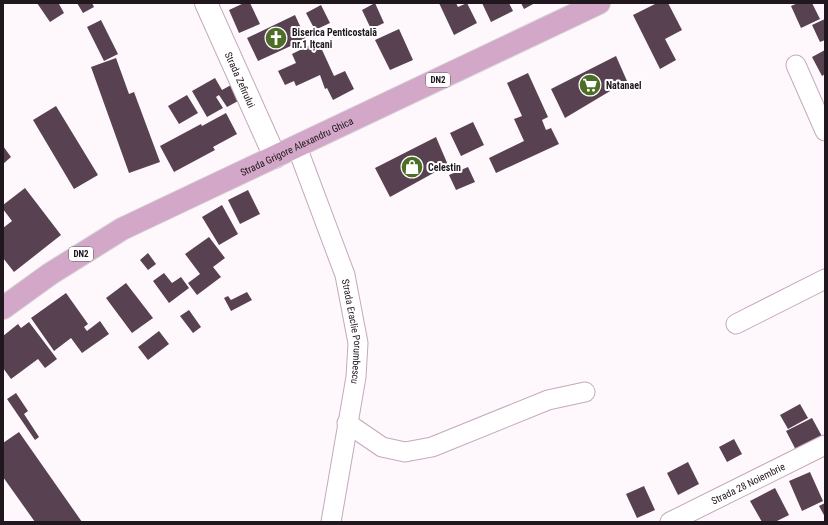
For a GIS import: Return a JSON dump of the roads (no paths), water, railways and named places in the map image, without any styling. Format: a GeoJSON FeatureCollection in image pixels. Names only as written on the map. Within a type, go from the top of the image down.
{"type":"FeatureCollection","features":[{"type":"Feature","properties":{"kind":"main road","name":"Strada Zefirului"},"geometry":{"type":"LineString","coordinates":[[206,3],[275,157]]}},
{"type":"Feature","properties":{"kind":"main road","name":"Strada Grigore Alexandru Ghica"},"geometry":{"type":"LineString","coordinates":[[3,308],[50,274],[122,229],[599,3]]}},
{"type":"Feature","properties":{"kind":"street"},"geometry":{"type":"LineString","coordinates":[[796,65],[825,131]]}},
{"type":"Feature","properties":{"kind":"street","name":"Strada Eraclie Porumbescu"},"geometry":{"type":"LineString","coordinates":[[297,147],[344,276],[356,329],[358,359],[331,522]]}},
{"type":"Feature","properties":{"kind":"street"},"geometry":{"type":"LineString","coordinates":[[736,324],[825,279]]}},
{"type":"Feature","properties":{"kind":"street"},"geometry":{"type":"LineString","coordinates":[[347,423],[382,447],[405,452],[432,447],[548,400],[585,392]]}},
{"type":"Feature","properties":{"kind":"street","name":"Strada 28 Noiembrie"},"geometry":{"type":"LineString","coordinates":[[670,522],[825,445]]}},
{"type":"Feature","properties":{"kind":"place","name":"Biserica Penticostală nr.1 Ițcani"},"geometry":{"type":"Point","coordinates":[276,38]}},
{"type":"Feature","properties":{"kind":"place","name":"Natanael"},"geometry":{"type":"Point","coordinates":[590,85]}},
{"type":"Feature","properties":{"kind":"place","name":"Celestin"},"geometry":{"type":"Point","coordinates":[412,167]}}]}
